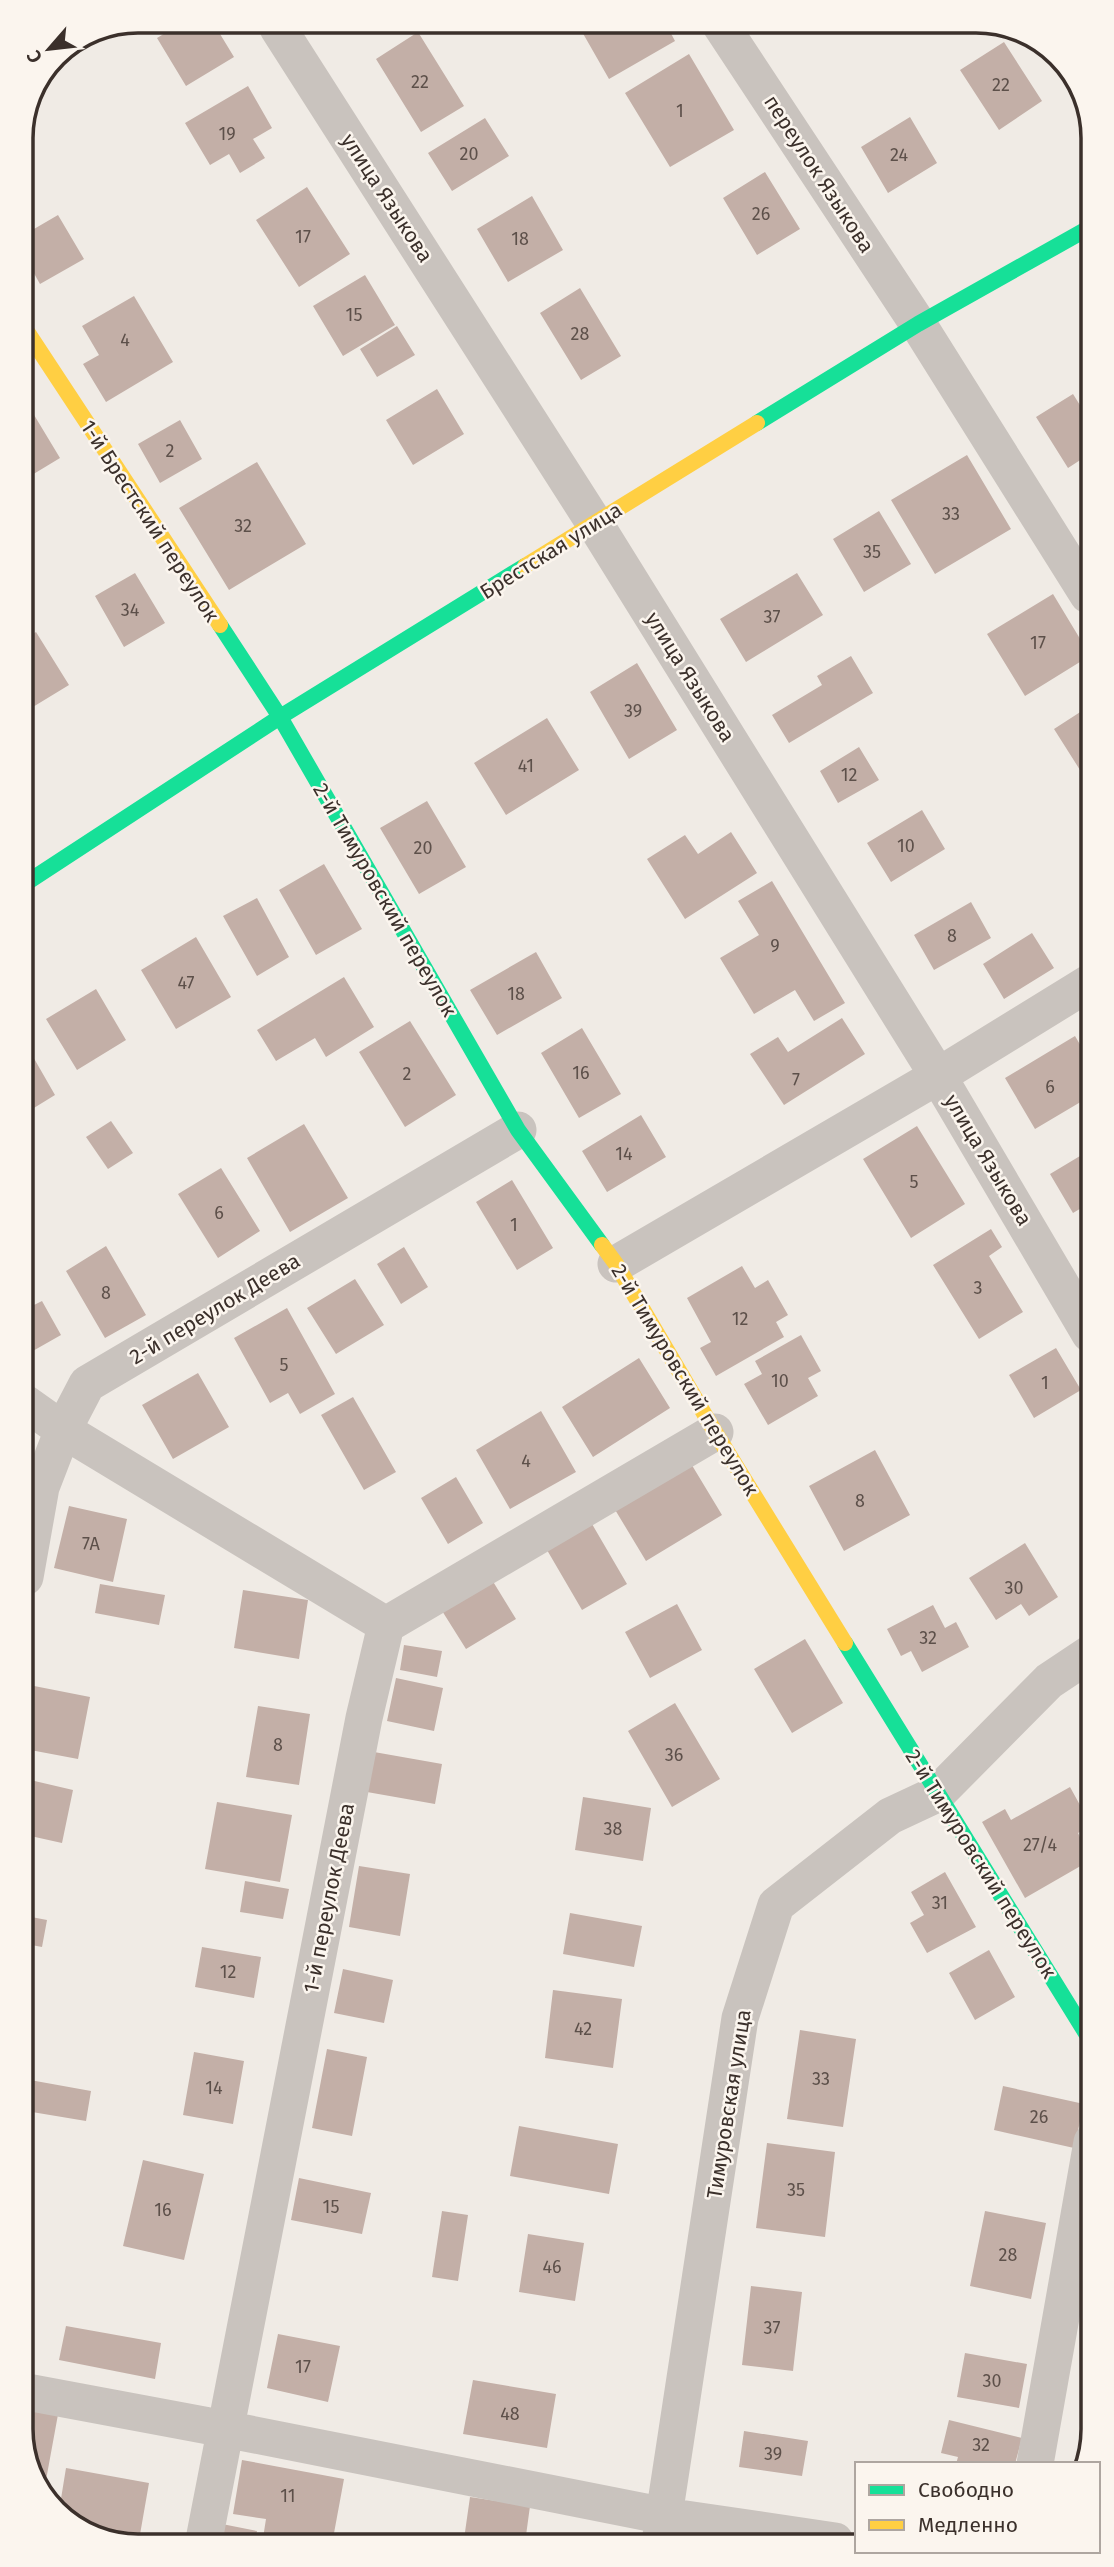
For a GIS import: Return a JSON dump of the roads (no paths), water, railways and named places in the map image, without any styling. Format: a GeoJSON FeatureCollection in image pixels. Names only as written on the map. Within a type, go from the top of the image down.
{"type":"FeatureCollection","features":[{"type":"Feature","properties":{"kind":"street","name":"улица Языкова"},"geometry":{"type":"LineString","coordinates":[[281,33],[595,524],[938,1076],[1081,1319]]}},
{"type":"Feature","properties":{"kind":"street","name":"переулок Языкова"},"geometry":{"type":"LineString","coordinates":[[726,33],[918,324],[1081,584]]}},
{"type":"Feature","properties":{"kind":"street","name":"Брестская улица"},"geometry":{"type":"LineString","coordinates":[[33,879],[280,717],[918,324],[1081,232]]}},
{"type":"Feature","properties":{"kind":"street","name":"1-й Брестский переулок"},"geometry":{"type":"LineString","coordinates":[[33,354],[280,717]]}},
{"type":"Feature","properties":{"kind":"street","name":"2-й Тимуровский переулок"},"geometry":{"type":"LineString","coordinates":[[280,717],[518,1130],[616,1264],[715,1432],[1081,2025]]}},
{"type":"Feature","properties":{"kind":"street"},"geometry":{"type":"LineString","coordinates":[[616,1264],[938,1076],[1081,988]]}},
{"type":"Feature","properties":{"kind":"street","name":"2-й переулок Деева"},"geometry":{"type":"LineString","coordinates":[[33,1532],[41,1487],[63,1430],[87,1384],[518,1130]]}},
{"type":"Feature","properties":{"kind":"street"},"geometry":{"type":"LineString","coordinates":[[33,1409],[386,1625],[715,1432]]}},
{"type":"Feature","properties":{"kind":"street","name":"1-й переулок Деева"},"geometry":{"type":"LineString","coordinates":[[205,2534],[364,1718],[386,1625]]}},
{"type":"Feature","properties":{"kind":"street","name":"Тимуровская улица"},"geometry":{"type":"LineString","coordinates":[[663,2529],[740,2018],[776,1905],[890,1816],[937,1794],[1049,1681],[1081,1660]]}},
{"type":"Feature","properties":{"kind":"street"},"geometry":{"type":"LineString","coordinates":[[1035,2462],[1081,2204]]}},
{"type":"Feature","properties":{"kind":"street"},"geometry":{"type":"LineString","coordinates":[[33,2393],[225,2428],[663,2529],[735,2534]]}}]}
